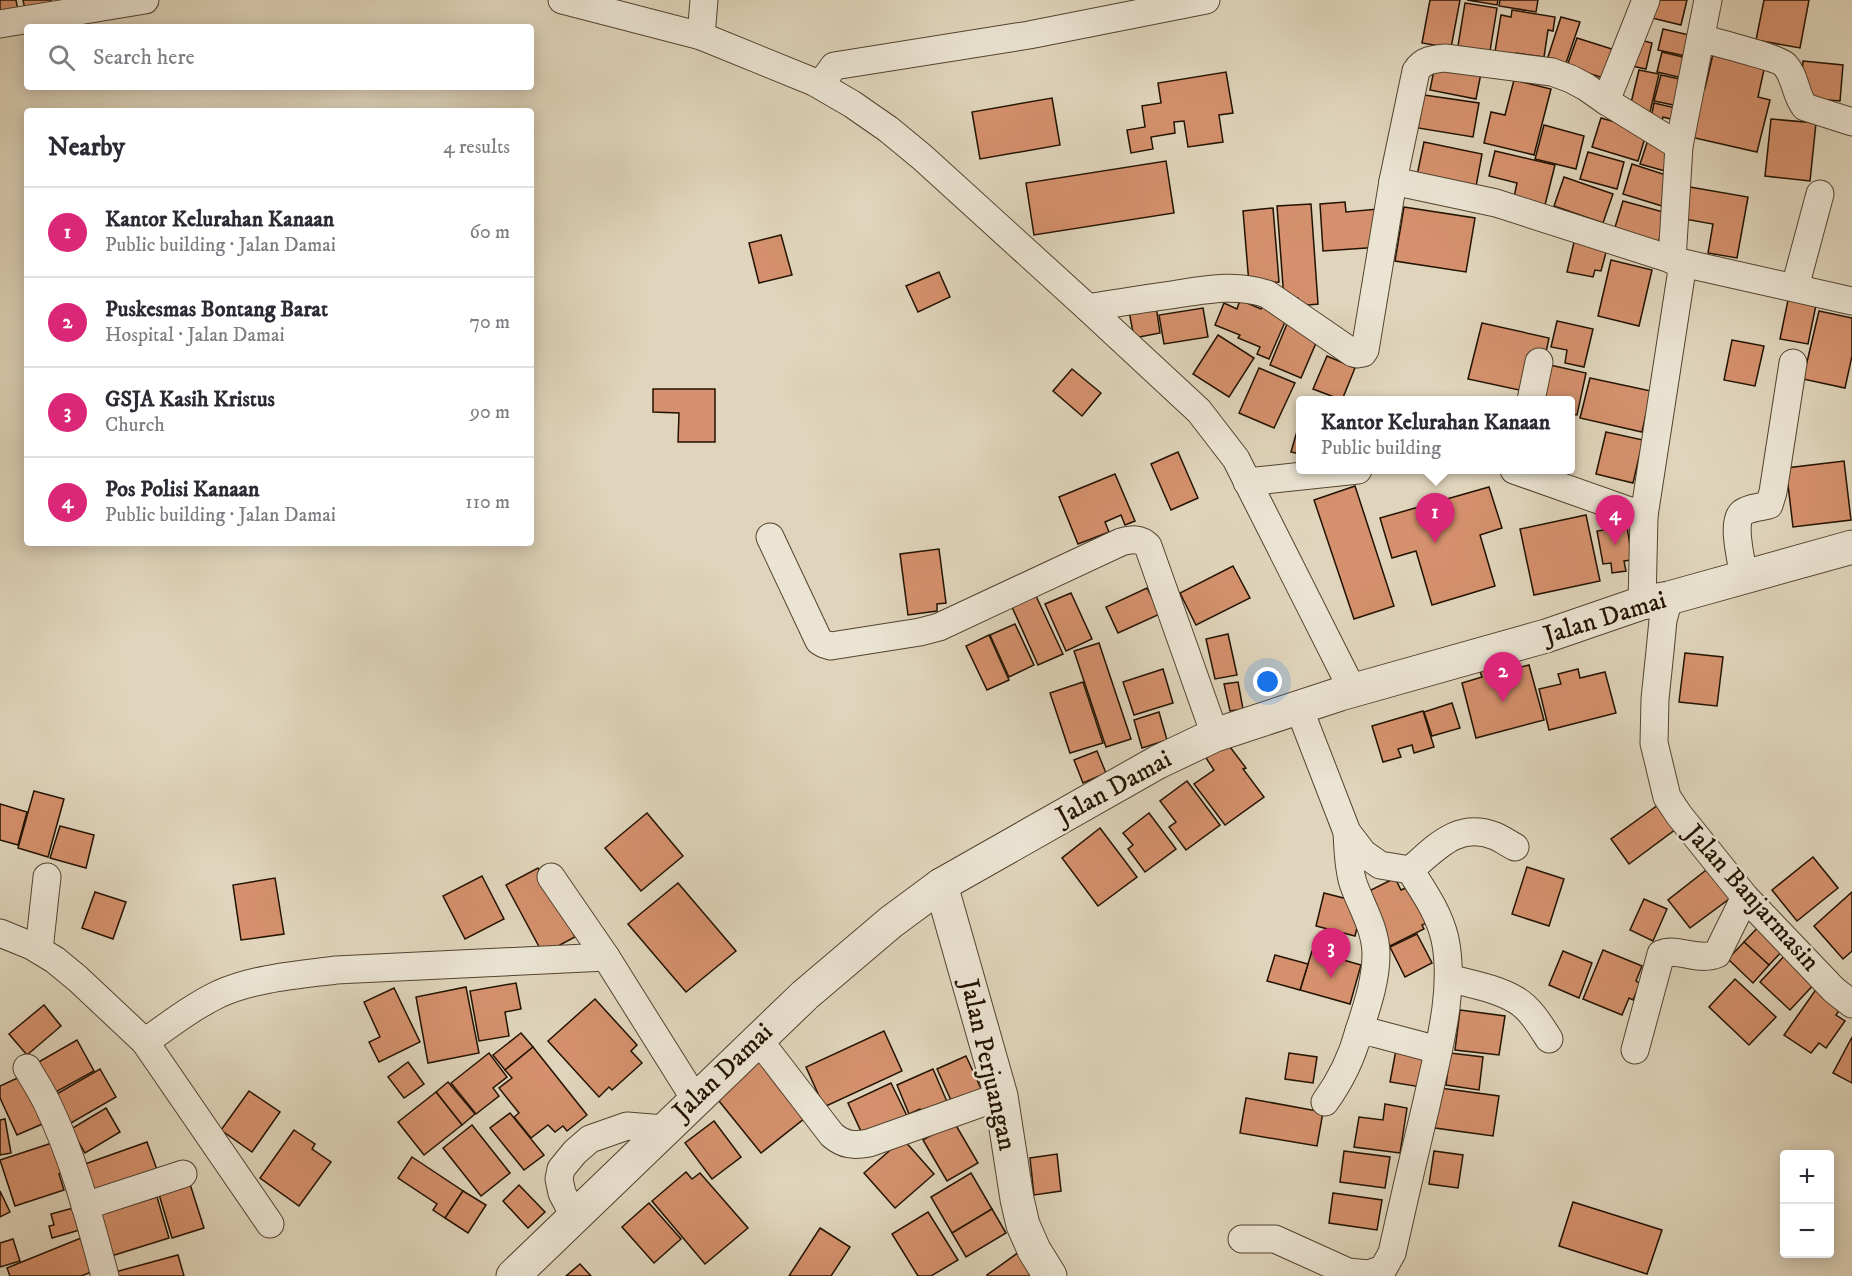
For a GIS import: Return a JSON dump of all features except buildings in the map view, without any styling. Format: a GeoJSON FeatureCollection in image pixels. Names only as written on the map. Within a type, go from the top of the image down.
{"type":"FeatureCollection","features":[{"type":"Feature","properties":{"kind":"street"},"geometry":{"type":"LineString","coordinates":[[0,24],[145,0]]}},
{"type":"Feature","properties":{"kind":"street"},"geometry":{"type":"LineString","coordinates":[[562,0],[701,36],[820,85],[852,104],[922,157],[1088,308],[1199,411],[1236,459],[1327,699],[1347,832],[1349,865],[1353,882],[1370,925],[1376,953],[1372,991],[1359,1031],[1347,1066],[1325,1102]]}},
{"type":"Feature","properties":{"kind":"street"},"geometry":{"type":"LineString","coordinates":[[701,36],[704,0]]}},
{"type":"Feature","properties":{"kind":"street"},"geometry":{"type":"LineString","coordinates":[[820,85],[834,66],[1029,35],[1206,0]]}},
{"type":"Feature","properties":{"kind":"street"},"geometry":{"type":"LineString","coordinates":[[1606,101],[1646,0]]}},
{"type":"Feature","properties":{"kind":"street"},"geometry":{"type":"LineString","coordinates":[[1655,601],[1644,516],[1677,262],[1679,146],[1708,0]]}},
{"type":"Feature","properties":{"kind":"street"},"geometry":{"type":"LineString","coordinates":[[1701,38],[1781,62],[1790,73],[1801,101],[1806,107],[1852,123]]}},
{"type":"Feature","properties":{"kind":"street"},"geometry":{"type":"LineString","coordinates":[[1088,308],[1213,289],[1255,290],[1267,294],[1353,353],[1363,353],[1393,181],[1416,71],[1426,61],[1445,58],[1552,72],[1586,87],[1679,146]]}},
{"type":"Feature","properties":{"kind":"street"},"geometry":{"type":"LineString","coordinates":[[1393,181],[1496,203],[1677,262],[1852,301]]}},
{"type":"Feature","properties":{"kind":"street"},"geometry":{"type":"LineString","coordinates":[[1795,287],[1820,194]]}},
{"type":"Feature","properties":{"kind":"street"},"geometry":{"type":"LineString","coordinates":[[1532,396],[1539,362]]}},
{"type":"Feature","properties":{"kind":"street"},"geometry":{"type":"LineString","coordinates":[[1744,577],[1737,527],[1738,518],[1743,511],[1769,505],[1793,363]]}},
{"type":"Feature","properties":{"kind":"street"},"geometry":{"type":"LineString","coordinates":[[1246,482],[1321,474]]}},
{"type":"Feature","properties":{"kind":"street"},"geometry":{"type":"LineString","coordinates":[[1527,474],[1644,516]]}},
{"type":"Feature","properties":{"kind":"street"},"geometry":{"type":"LineString","coordinates":[[770,537],[819,641],[831,646],[939,627],[1121,542],[1137,539],[1148,546],[1215,735]]}},
{"type":"Feature","properties":{"kind":"street","name":"Jalan Damai"},"geometry":{"type":"LineString","coordinates":[[513,1276],[758,1039],[854,952],[941,885],[1158,762],[1215,735],[1327,699],[1546,636],[1655,601],[1852,547]]}},
{"type":"Feature","properties":{"kind":"street","name":"Jalan Banjarmasin"},"geometry":{"type":"LineString","coordinates":[[1655,601],[1663,620],[1655,699],[1654,744],[1673,806],[1745,897],[1834,990],[1852,1004]]}},
{"type":"Feature","properties":{"kind":"street"},"geometry":{"type":"LineString","coordinates":[[1347,832],[1363,853],[1380,865],[1410,870],[1455,834],[1474,831],[1495,836],[1515,847]]}},
{"type":"Feature","properties":{"kind":"street"},"geometry":{"type":"LineString","coordinates":[[1242,1239],[1275,1239],[1348,1272],[1368,1274],[1383,1269],[1392,1252],[1438,1050],[1449,978],[1440,921],[1410,870]]}},
{"type":"Feature","properties":{"kind":"street"},"geometry":{"type":"LineString","coordinates":[[551,877],[606,957],[695,1100]]}},
{"type":"Feature","properties":{"kind":"street"},"geometry":{"type":"LineString","coordinates":[[39,950],[47,878]]}},
{"type":"Feature","properties":{"kind":"street","name":"Jalan Perjuangan"},"geometry":{"type":"LineString","coordinates":[[941,885],[1001,1096],[1023,1226],[1050,1276]]}},
{"type":"Feature","properties":{"kind":"street"},"geometry":{"type":"LineString","coordinates":[[1635,1050],[1660,954],[1666,952],[1705,958],[1717,954],[1745,897]]}},
{"type":"Feature","properties":{"kind":"street"},"geometry":{"type":"LineString","coordinates":[[0,933],[39,950],[55,960],[145,1042],[270,1224]]}},
{"type":"Feature","properties":{"kind":"street"},"geometry":{"type":"LineString","coordinates":[[145,1042],[191,1009],[220,994],[256,982],[292,975],[336,970],[606,957]]}},
{"type":"Feature","properties":{"kind":"street"},"geometry":{"type":"LineString","coordinates":[[1449,978],[1516,1000],[1538,1021],[1549,1039]]}},
{"type":"Feature","properties":{"kind":"street"},"geometry":{"type":"LineString","coordinates":[[1359,1031],[1438,1050]]}},
{"type":"Feature","properties":{"kind":"street"},"geometry":{"type":"LineString","coordinates":[[758,1039],[832,1135],[842,1143],[855,1146],[869,1143],[1001,1096]]}},
{"type":"Feature","properties":{"kind":"street"},"geometry":{"type":"LineString","coordinates":[[27,1068],[47,1102],[60,1132],[75,1173],[105,1276]]}},
{"type":"Feature","properties":{"kind":"street"},"geometry":{"type":"LineString","coordinates":[[574,1216],[562,1192],[559,1179],[561,1168],[575,1152],[590,1139],[627,1126],[664,1129]]}},
{"type":"Feature","properties":{"kind":"street"},"geometry":{"type":"LineString","coordinates":[[85,1206],[183,1174]]}},
{"type":"Feature","properties":{"kind":"place","name":"Kantor Kelurahan Kanaan"},"geometry":{"type":"Point","coordinates":[1435,543]}},
{"type":"Feature","properties":{"kind":"place","name":"Pos Polisi Kanaan"},"geometry":{"type":"Point","coordinates":[1615,545]}},
{"type":"Feature","properties":{"kind":"place","name":"Puskesmas Bontang Barat"},"geometry":{"type":"Point","coordinates":[1503,702]}},
{"type":"Feature","properties":{"kind":"place","name":"GSJA Kasih Kristus"},"geometry":{"type":"Point","coordinates":[1331,978]}}]}
